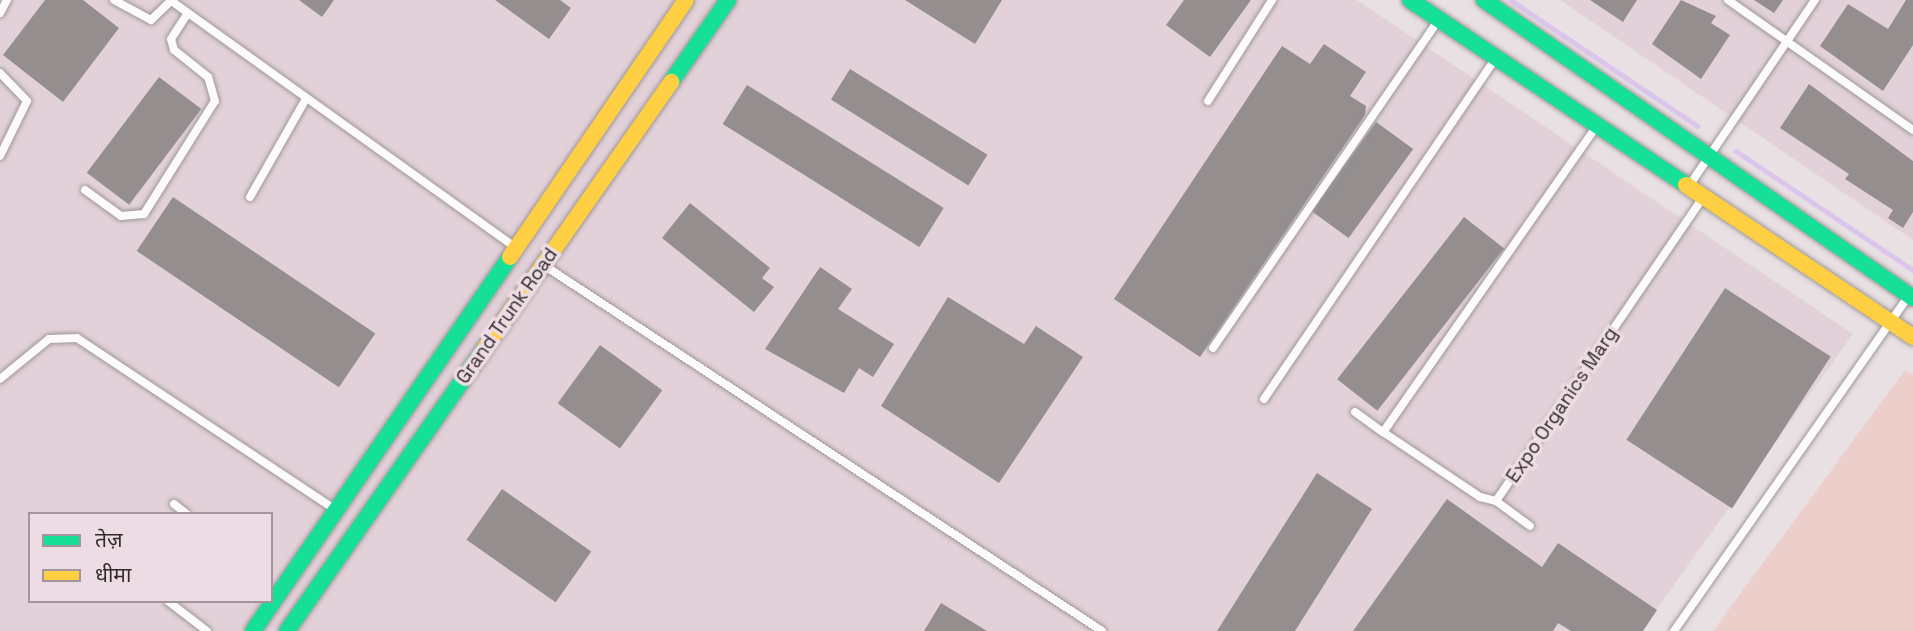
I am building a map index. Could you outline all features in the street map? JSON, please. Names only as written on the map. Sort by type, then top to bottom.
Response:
[{"type":"main road","name":"Grand Trunk Road","points":[[277,583],[336,510],[521,250],[686,0]]},
{"type":"main road","name":"Grand Trunk Road","points":[[287,631],[538,262],[728,0]]},
{"type":"main road","points":[[1410,0],[1913,337]]},
{"type":"main road","points":[[1484,0],[1707,158],[1911,297]]},
{"type":"main road","points":[[666,29],[695,48]]},
{"type":"main road","name":"Grand Trunk Road","points":[[253,631],[267,603]]},
{"type":"lane","points":[[0,13],[7,0]]},
{"type":"lane","points":[[114,0],[151,20],[175,2],[306,99],[521,250]]},
{"type":"lane","points":[[1208,102],[1272,0]]},
{"type":"lane","points":[[1728,0],[1913,130]]},
{"type":"lane","points":[[1687,188],[1815,0]]},
{"type":"lane","points":[[85,190],[121,216],[144,214],[215,101],[208,77],[174,50],[171,40],[188,13]]},
{"type":"lane","points":[[1213,348],[1439,20]]},
{"type":"lane","points":[[1264,399],[1495,58]]},
{"type":"lane","points":[[0,73],[27,101],[0,156]]},
{"type":"lane","points":[[250,197],[306,99]]},
{"type":"lane","points":[[1383,432],[1597,126]]},
{"type":"lane","name":"Expo Organics Marg","points":[[1355,412],[1479,497],[1496,500],[1703,198]]},
{"type":"lane","points":[[538,262],[1102,631]]},
{"type":"lane","points":[[1674,631],[1911,297]]},
{"type":"lane","points":[[0,379],[49,339],[76,338],[336,510]]},
{"type":"lane","points":[[1496,500],[1530,526]]},
{"type":"lane","points":[[174,504],[184,512]]},
{"type":"lane","points":[[171,603],[207,631]]},
{"type":"shaded area","points":[[0,0],[1357,0],[1853,334],[1641,631],[0,631]]},
{"type":"shaded area","points":[[1560,0],[1913,0],[1913,240]]},
{"type":"shaded area","points":[[1905,370],[1913,375],[1913,631],[1713,631]]},
{"type":"building","points":[[45,0],[83,0],[119,28],[63,102],[3,55]]},
{"type":"building","points":[[299,0],[334,0],[322,17]]},
{"type":"building","points":[[495,0],[560,0],[571,8],[549,39]]},
{"type":"building","points":[[905,0],[1002,0],[975,44]]},
{"type":"building","points":[[1184,0],[1251,0],[1210,57],[1166,25]]},
{"type":"building","points":[[1590,0],[1637,0],[1623,22]]},
{"type":"building","points":[[1681,0],[1716,16],[1711,23],[1730,35],[1701,79],[1652,44]]},
{"type":"building","points":[[1754,0],[1783,0],[1774,13]]},
{"type":"building","points":[[1906,0],[1913,0],[1913,45],[1883,91],[1820,46],[1848,4],[1888,29]]},
{"type":"building","points":[[1324,44],[1366,72],[1350,96],[1366,106],[1365,115],[1200,357],[1114,299],[1282,46],[1310,64]]},
{"type":"building","points":[[850,69],[987,155],[968,185],[831,100]]},
{"type":"building","points":[[159,77],[201,109],[129,205],[87,173]]},
{"type":"building","points":[[1809,84],[1913,161],[1913,212],[1903,228],[1888,218],[1893,210],[1845,179],[1849,174],[1780,128]]},
{"type":"building","points":[[747,85],[944,208],[919,247],[723,124]]},
{"type":"building","points":[[1376,122],[1413,149],[1349,238],[1311,211]]},
{"type":"building","points":[[173,197],[375,333],[339,387],[137,251]]},
{"type":"building","points":[[690,203],[770,268],[762,278],[774,287],[754,312],[662,238]]},
{"type":"building","points":[[1464,217],[1504,248],[1377,411],[1337,379]]},
{"type":"building","points":[[820,267],[852,289],[838,309],[894,344],[873,377],[859,368],[844,393],[765,349]]},
{"type":"building","points":[[1725,288],[1831,357],[1732,508],[1626,440]]},
{"type":"building","points":[[948,297],[1024,344],[1036,326],[1083,357],[999,483],[881,406]]},
{"type":"building","points":[[600,345],[662,390],[620,449],[558,403]]},
{"type":"building","points":[[1317,473],[1372,509],[1295,631],[1217,631]]},
{"type":"building","points":[[502,489],[591,552],[556,602],[466,540]]},
{"type":"building","points":[[1447,499],[1542,567],[1558,543],[1657,610],[1643,631],[1571,631],[1558,623],[1553,631],[1353,631]]},
{"type":"building","points":[[941,603],[987,631],[924,631]]},
{"type":"waterway","points":[[1511,0],[1698,126]]},
{"type":"waterway","points":[[1736,151],[1913,270]]},
{"type":"traffic: fast","points":[[671,82],[728,0]]},
{"type":"traffic: fast","points":[[1410,0],[1686,185]]},
{"type":"traffic: fast","points":[[1484,0],[1913,298]]},
{"type":"traffic: fast","points":[[273,602],[510,257]]},
{"type":"traffic: fast","points":[[287,631],[485,348]]},
{"type":"traffic: fast","points":[[253,631],[272,603]]},
{"type":"traffic: slow","points":[[510,257],[686,0]]},
{"type":"traffic: slow","points":[[485,348],[671,82]]},
{"type":"traffic: slow","points":[[1686,185],[1913,337]]}]
